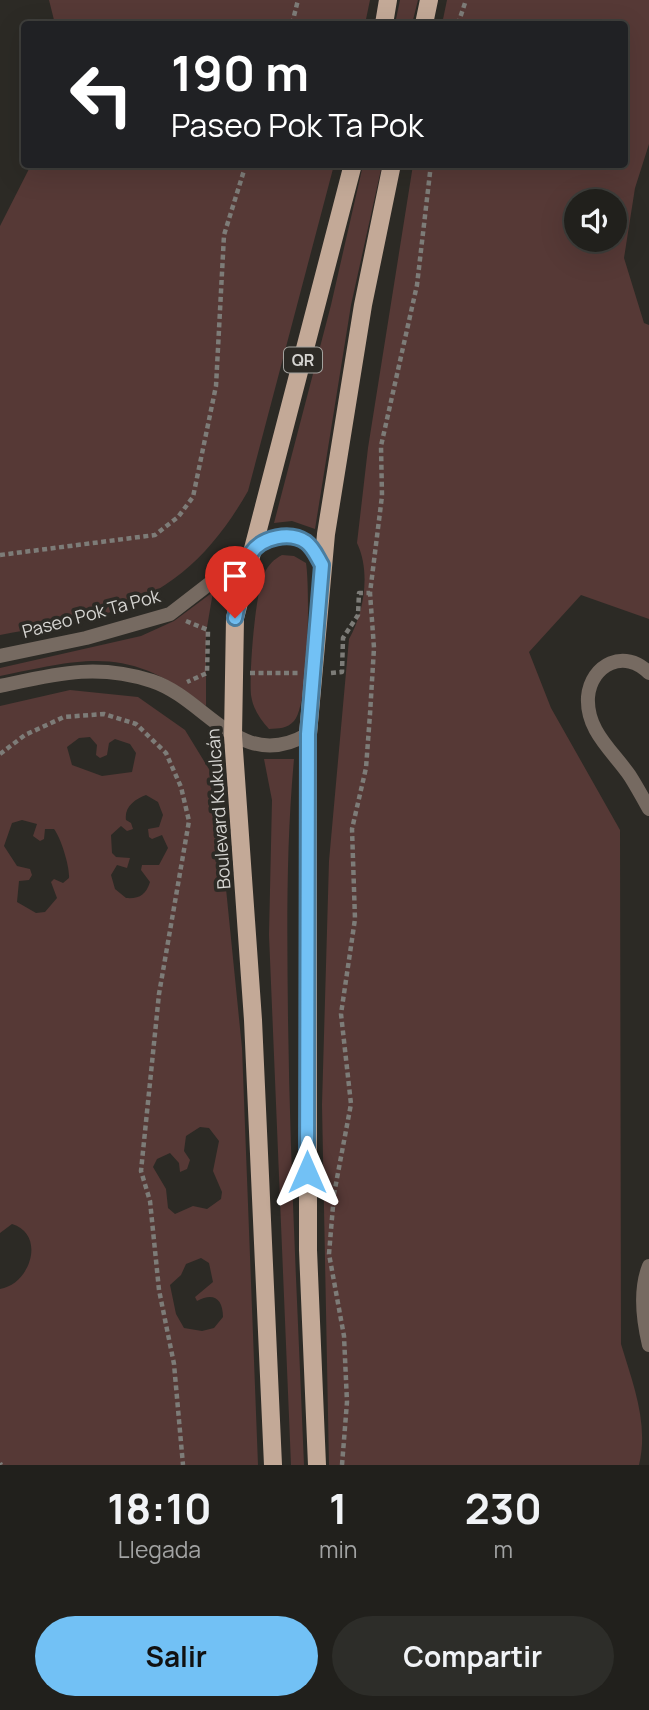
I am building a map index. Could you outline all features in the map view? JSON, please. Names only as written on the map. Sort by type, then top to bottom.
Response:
[{"type":"main road","points":[[384,21],[388,0]]},
{"type":"main road","points":[[425,21],[429,0]]},
{"type":"main road","name":"Boulevard Kukulcán","points":[[272,1465],[253,1020],[233,736],[235,618],[352,168]]},
{"type":"main road","points":[[317,1465],[308,1236],[308,734],[322,565],[361,317],[391,168]]},
{"type":"street","name":"Paseo Pok Ta Pok","points":[[0,656],[86,638],[170,614],[268,540],[298,538],[314,550],[322,565]]},
{"type":"street","points":[[649,673],[623,660],[609,662],[595,672],[588,696],[590,718],[597,733],[630,776],[649,809]]},
{"type":"street","points":[[0,686],[74,670],[124,674],[170,689],[233,736],[273,746],[287,744],[308,734]]},
{"type":"street","points":[[649,1266],[644,1280],[644,1322],[649,1345]]},
{"type":"path","points":[[293,21],[298,0]]},
{"type":"path","points":[[459,21],[466,0]]},
{"type":"path","points":[[0,555],[155,535],[178,517],[192,497],[216,386],[224,236],[245,168]]},
{"type":"path","points":[[342,1465],[347,1402],[344,1336],[329,1254],[334,1195],[351,1104],[341,1014],[355,919],[352,829],[366,768],[374,648],[370,593],[382,496],[381,446],[417,285],[431,168]]},
{"type":"path","points":[[170,614],[208,630],[208,673],[170,689]]},
{"type":"path","points":[[0,754],[25,735],[64,718],[104,714],[136,724],[166,753],[181,787],[189,821],[159,994],[141,1171],[150,1202],[152,1241],[174,1364],[183,1465]]},
{"type":"shaded area","points":[[49,0],[370,0],[366,21],[54,21]]},
{"type":"shaded area","points":[[400,0],[418,0],[413,21],[396,21]]},
{"type":"shaded area","points":[[447,0],[649,0],[649,144],[635,188],[627,239],[627,189],[564,189],[564,252],[625,252],[624,258],[644,323],[649,325],[649,619],[581,595],[529,652],[551,708],[620,830],[621,1344],[641,1419],[642,1450],[639,1465],[329,1465],[322,1105],[329,861],[349,639],[359,617],[364,592],[364,567],[357,543],[368,448],[413,168],[628,168],[628,21],[443,21]]},
{"type":"shaded area","points":[[29,168],[333,168],[248,491],[235,513],[189,567],[151,594],[93,618],[0,635],[0,226]]},
{"type":"shaded area","points":[[362,168],[381,168],[351,305],[315,529],[292,521],[274,523],[331,305]]},
{"type":"shaded area","points":[[282,555],[294,556],[306,563],[308,620],[305,671],[303,693],[294,721],[286,727],[269,729],[257,714],[252,700],[252,652],[255,615],[264,574]]},
{"type":"shaded area","points":[[213,592],[206,633],[206,706],[154,673],[108,661],[59,664],[0,676],[0,668],[141,636],[174,621]]},
{"type":"shaded area","points":[[70,690],[138,697],[185,730],[215,779],[242,1048],[258,1465],[0,1465],[0,1289],[20,1278],[26,1269],[31,1248],[23,1229],[12,1224],[0,1233],[0,706]],"holes":[[[90,737],[97,745],[96,755],[100,758],[107,755],[109,743],[115,739],[130,744],[136,753],[132,772],[102,776],[72,765],[67,747],[79,738]],[[146,795],[158,802],[163,815],[159,827],[148,829],[149,837],[152,839],[162,835],[168,848],[159,865],[142,865],[141,870],[150,882],[144,893],[135,898],[126,898],[115,889],[111,875],[117,865],[127,868],[130,858],[116,857],[112,853],[111,835],[121,826],[127,831],[133,829],[131,823],[126,820],[126,815],[134,801]],[[22,820],[37,824],[33,836],[40,841],[44,839],[45,829],[54,829],[62,846],[69,878],[63,883],[54,879],[51,882],[57,898],[45,912],[36,913],[17,902],[19,881],[29,880],[32,875],[30,869],[17,866],[4,846],[12,823]],[[200,1127],[209,1128],[219,1141],[213,1171],[222,1192],[221,1199],[207,1209],[193,1206],[175,1214],[168,1208],[166,1189],[153,1167],[157,1159],[170,1153],[179,1163],[180,1172],[187,1169],[190,1160],[184,1151],[186,1136]],[[201,1258],[209,1263],[213,1282],[195,1297],[197,1301],[208,1297],[219,1301],[223,1317],[214,1328],[202,1331],[184,1328],[176,1314],[170,1285],[181,1275],[186,1264]]]},
{"type":"shaded area","points":[[264,759],[294,759],[288,856],[288,1019],[304,1465],[291,1465],[269,935],[272,800]]},
{"type":"route","points":[[235,618],[250,554],[258,546],[278,537],[288,537],[298,538],[314,550],[322,565],[308,734],[307,1172]]}]
